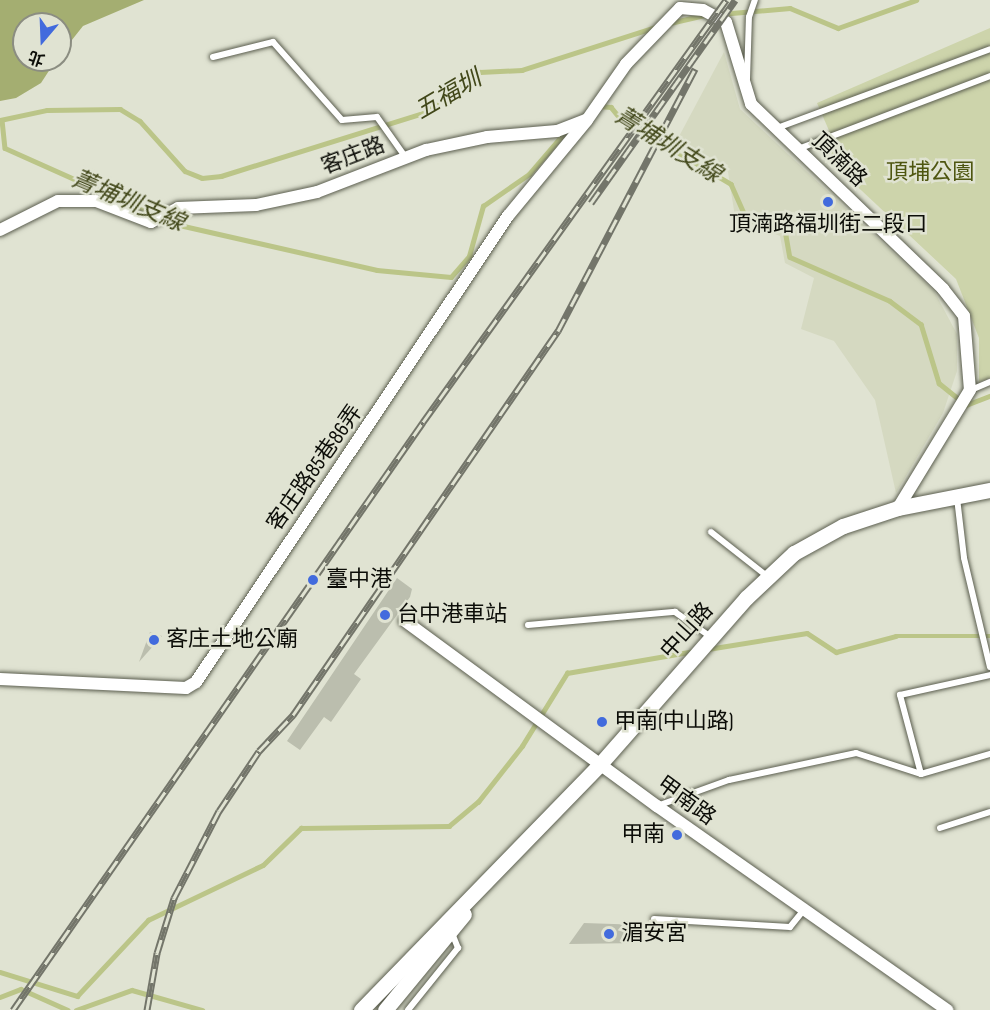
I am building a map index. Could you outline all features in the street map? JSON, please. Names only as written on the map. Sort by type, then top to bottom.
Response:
[{"type":"street","name":"頂湳路","points":[[679,4],[703,10],[726,22],[745,94],[776,128],[943,289],[964,316],[970,390]]},
{"type":"street","points":[[587,120],[626,64],[679,4]]},
{"type":"street","name":"客庄路","points":[[0,230],[58,201],[96,201],[151,222],[178,208],[256,206],[317,192],[406,159],[487,137],[557,131],[587,120]]},
{"type":"street","name":"客庄路85巷86弄","points":[[0,679],[186,688],[196,682],[508,216],[587,120]]},
{"type":"street","points":[[898,508],[970,390]]},
{"type":"street","name":"中山路","points":[[499,869],[601,764],[711,637],[794,554],[843,526],[898,508],[990,490]]},
{"type":"street","name":"甲南路","points":[[405,621],[657,806],[946,1010]]},
{"type":"street","points":[[386,1010],[499,869]]},
{"type":"street","points":[[361,1010],[499,869]]},
{"type":"lane","points":[[745,94],[749,16],[755,0]]},
{"type":"lane","points":[[213,57],[273,42],[342,120],[377,117],[406,159]]},
{"type":"lane","points":[[776,128],[990,49]]},
{"type":"lane","points":[[798,149],[990,76]]},
{"type":"lane","points":[[970,390],[990,382]]},
{"type":"lane","points":[[957,495],[964,558],[990,668]]},
{"type":"lane","points":[[711,532],[769,577]]},
{"type":"lane","points":[[528,625],[675,612],[711,637]]},
{"type":"lane","points":[[921,774],[900,695],[990,675]]},
{"type":"lane","points":[[657,806],[729,780],[856,753],[921,774],[990,754]]},
{"type":"lane","points":[[940,828],[990,812]]},
{"type":"lane","points":[[654,919],[790,927],[804,910]]},
{"type":"lane","points":[[408,1010],[458,948],[450,929]]},
{"type":"shaded area","points":[[724,52],[740,109],[934,291],[957,334],[957,371],[943,413],[896,493],[875,400],[834,341],[801,329],[814,278],[785,263],[780,236],[735,217],[728,172],[676,142]]},
{"type":"green space","points":[[0,0],[144,0],[83,26],[72,40],[72,12],[12,12],[12,72],[48,72],[41,83],[16,98],[0,101]]},
{"type":"green space","name":"頂埔公園","points":[[990,28],[990,378],[979,382],[979,338],[956,279],[830,161],[834,142],[817,103]]},
{"type":"building","points":[[397,578],[412,589],[410,597],[354,674],[361,679],[331,722],[324,717],[300,750],[287,741]]},
{"type":"building","points":[[150,632],[162,636],[139,662]]},
{"type":"building","name":"湄安宮","points":[[584,923],[643,925],[640,943],[569,944]]},
{"type":"waterway","name":"五福圳","points":[[720,14],[790,8],[838,28],[916,0]]},
{"type":"waterway","name":"五福圳","points":[[670,23],[705,15]]},
{"type":"waterway","name":"五福圳","points":[[0,120],[47,110],[120,109],[140,121],[185,171],[202,178],[221,176],[426,112],[480,72],[522,70],[656,27]]},
{"type":"waterway","name":"菁埔圳支線","points":[[598,106],[611,107],[620,118],[731,184],[745,216],[785,230],[790,257],[890,301],[921,324],[939,383],[966,405],[990,396]]},
{"type":"waterway","name":"菁埔圳支線","points":[[2,120],[5,148],[175,224],[377,270],[451,277],[469,256],[483,206],[529,174],[565,132]]},
{"type":"waterway","points":[[708,649],[807,633],[836,652],[896,636],[990,636]]},
{"type":"waterway","points":[[0,972],[77,996],[148,920],[263,865],[301,828],[449,826],[478,802],[522,746],[567,673],[694,651]]},
{"type":"waterway","points":[[0,997],[21,989],[68,1010]]},
{"type":"waterway","points":[[76,1010],[132,990],[202,1010]]},
{"type":"railway","points":[[13,1010],[423,422],[726,0]]},
{"type":"railway","points":[[591,203],[735,0]]},
{"type":"railway","points":[[147,1010],[157,953],[174,898],[219,811],[259,751],[293,715],[558,331],[695,69]]},
{"type":"place","name":"頂湳路福圳街二段口","points":[[828,202]]},
{"type":"place","name":"臺中港","points":[[313,580]]},
{"type":"place","name":"台中港車站","points":[[385,615]]},
{"type":"place","name":"客庄土地公廟","points":[[154,640]]},
{"type":"place","name":"甲南(中山路)","points":[[602,722]]},
{"type":"place","name":"甲南","points":[[677,835]]},
{"type":"place","name":"湄安宮","points":[[609,934]]}]
